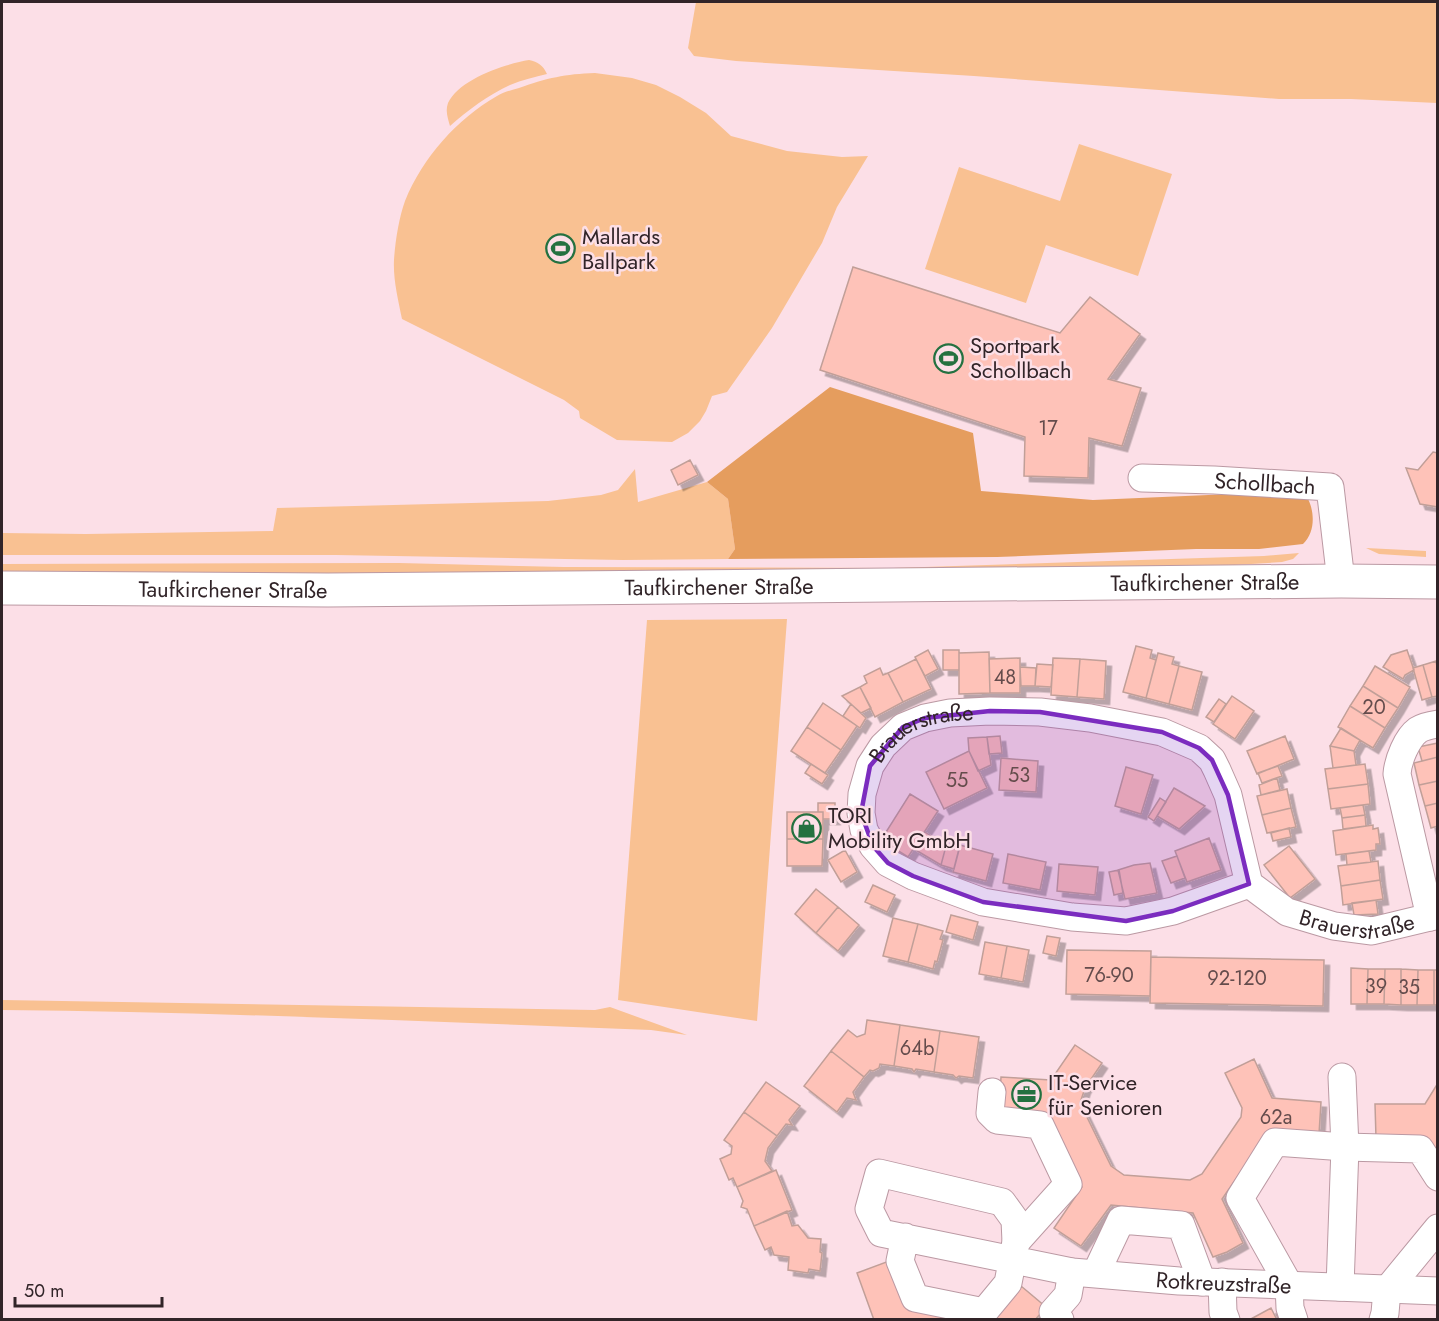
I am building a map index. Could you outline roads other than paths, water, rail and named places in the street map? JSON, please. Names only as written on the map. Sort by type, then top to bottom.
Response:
[{"type":"main road","name":"Taufkirchener Straße","points":[[2,588],[328,590],[1341,580],[1437,582]]},
{"type":"street","name":"Schollbach","points":[[1142,478],[1204,479],[1330,487],[1341,580]]},
{"type":"street","name":"Brauerstraße","points":[[1249,884],[1173,911],[1126,921],[1072,917],[983,902],[913,876],[888,862],[873,846],[864,830],[861,813],[862,794],[870,766],[883,746],[903,727],[926,718],[950,713],[1040,712],[1090,718],[1162,732],[1199,748],[1212,760],[1228,795],[1249,884],[1287,912],[1334,926],[1372,931],[1434,916]]},
{"type":"street","points":[[1434,916],[1396,774],[1398,761],[1415,732],[1437,724]]},
{"type":"street","points":[[1340,1287],[1345,1147],[1342,1077]]},
{"type":"street","points":[[905,1237],[900,1261],[915,1298],[984,1312],[1008,1283],[1014,1251],[1068,1184],[1040,1125],[997,1120],[990,1113],[992,1092]]},
{"type":"street","points":[[1294,1320],[1290,1308],[1289,1285],[1240,1197],[1275,1142],[1420,1149],[1437,1177]]},
{"type":"street","name":"Rotkreuzstraße","points":[[1014,1251],[1015,1220],[1002,1202],[879,1173],[868,1209],[882,1233],[1014,1251],[1084,1273],[1212,1282],[1437,1291]]},
{"type":"street","points":[[1060,1320],[1053,1312],[1068,1295],[1121,1220],[1181,1225],[1212,1282],[1226,1320]]},
{"type":"street","points":[[1383,1320],[1387,1290],[1437,1228]]},
{"type":"place","name":"Mallards Ballpark","points":[[561,249]]},
{"type":"place","name":"Sportpark Schollbach","points":[[949,358]]},
{"type":"place","name":"TORI Mobility GmbH","points":[[807,828]]},
{"type":"place","name":"IT-Service für Senioren","points":[[1027,1095]]}]
